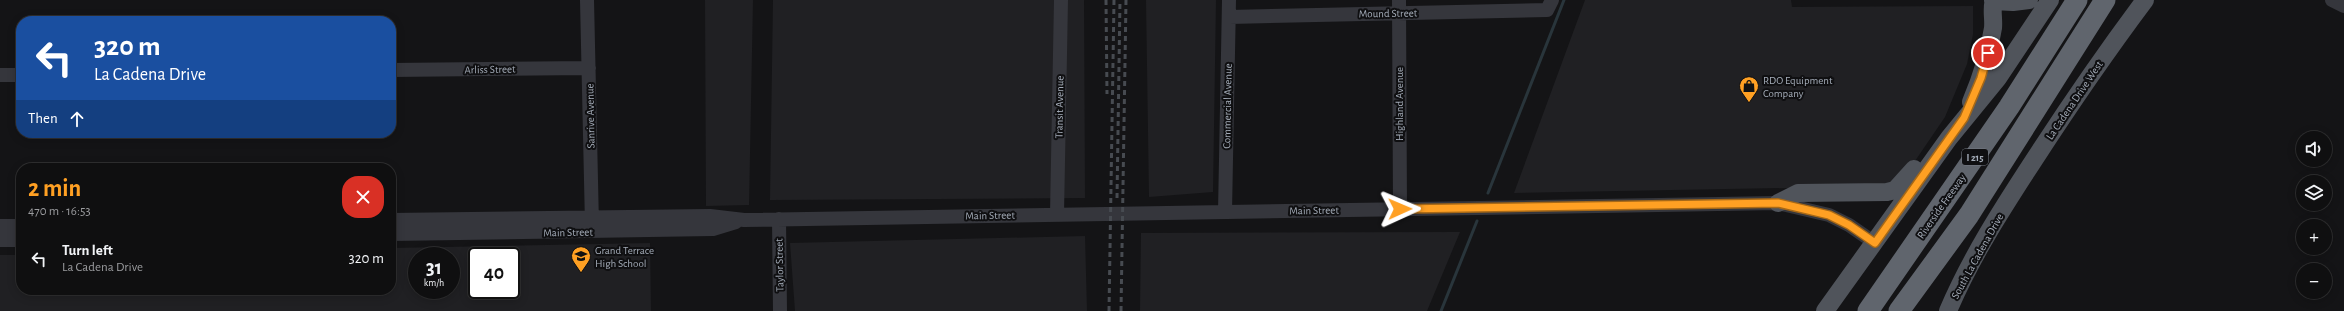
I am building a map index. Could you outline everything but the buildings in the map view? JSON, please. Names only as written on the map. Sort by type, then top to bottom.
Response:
[{"type":"highway","name":"Riverside Freeway","points":[[1868,311],[2009,107],[2077,0]]},
{"type":"highway","name":"I 215","points":[[1899,311],[1969,215],[2106,0]]},
{"type":"highway","points":[[1914,311],[1958,245],[1969,215]]},
{"type":"main road","points":[[1964,118],[1981,78],[1988,53],[1993,27],[1993,0],[2013,2],[2029,0]]},
{"type":"main road","points":[[1825,311],[1949,138],[1998,78],[2050,0]]},
{"type":"main road","name":"La Cadena Drive West","points":[[2007,202],[2084,83],[2145,0]]},
{"type":"main road","points":[[1778,203],[1798,193],[1887,192],[1895,190],[1904,182],[1928,151],[1949,138]]},
{"type":"main road","name":"South La Cadena Drive","points":[[1948,311],[1982,242],[2007,202]]},
{"type":"street","name":"Sanrive Avenue","points":[[587,0],[593,231]]},
{"type":"street","name":"Transit Avenue","points":[[1057,214],[1061,0]]},
{"type":"street","name":"Commercial Avenue","points":[[1225,212],[1230,0]]},
{"type":"street","points":[[2332,0],[2344,6]]},
{"type":"street","name":"Mound Street","points":[[1229,17],[1399,6],[1549,5]]},
{"type":"street","name":"Highland Avenue","points":[[1399,6],[1400,209]]},
{"type":"street","name":"Arliss Street","points":[[396,70],[589,68]]},
{"type":"street","points":[[0,75],[16,75]]},
{"type":"street","name":"Main Street","points":[[396,220],[710,216],[744,220],[1778,203],[1829,215],[1849,225],[1875,243]]},
{"type":"street","name":"Taylor Street","points":[[779,219],[780,311]]},
{"type":"street","name":"Main Street","points":[[396,234],[713,229],[744,220]]},
{"type":"street","points":[[0,226],[16,226]]},
{"type":"street","points":[[0,240],[16,240]]},
{"type":"shaded area","points":[[705,0],[753,0],[749,205],[706,206]]},
{"type":"shaded area","points":[[773,0],[1084,0],[1085,198],[770,200]]},
{"type":"shaded area","points":[[1146,0],[1216,0],[1213,192],[1149,197]]},
{"type":"shaded area","name":"RDO Equipment Company","points":[[1585,0],[1791,0],[1792,7],[1973,6],[1973,34],[1967,64],[1945,117],[1900,183],[1894,186],[1514,193]]},
{"type":"shaded area","points":[[1460,232],[1427,311],[1140,311],[1141,233]]},
{"type":"shaded area","points":[[1085,236],[1087,311],[795,311],[790,243]]},
{"type":"shaded area","name":"Grand Terrace High School","points":[[650,243],[651,311],[0,311],[0,255],[16,255],[16,295],[396,295],[396,248],[408,248],[408,299],[460,299],[460,247],[443,247]]},
{"type":"waterway","points":[[1488,193],[1564,0]]},
{"type":"waterway","points":[[1441,311],[1477,221]]},
{"type":"railway","points":[[1106,0],[1107,94]]},
{"type":"railway","points":[[1109,311],[1114,0]]},
{"type":"railway","points":[[1117,198],[1120,0]]},
{"type":"railway","points":[[1121,311],[1126,0]]},
{"type":"place","name":"RDO Equipment Company","points":[[1749,103]]},
{"type":"place","name":"Grand Terrace High School","points":[[581,273]]},
{"type":"route","points":[[1400,209],[1778,203],[1814,210],[1829,215],[1849,225],[1875,243],[1964,118],[1981,78],[1988,53]]}]
